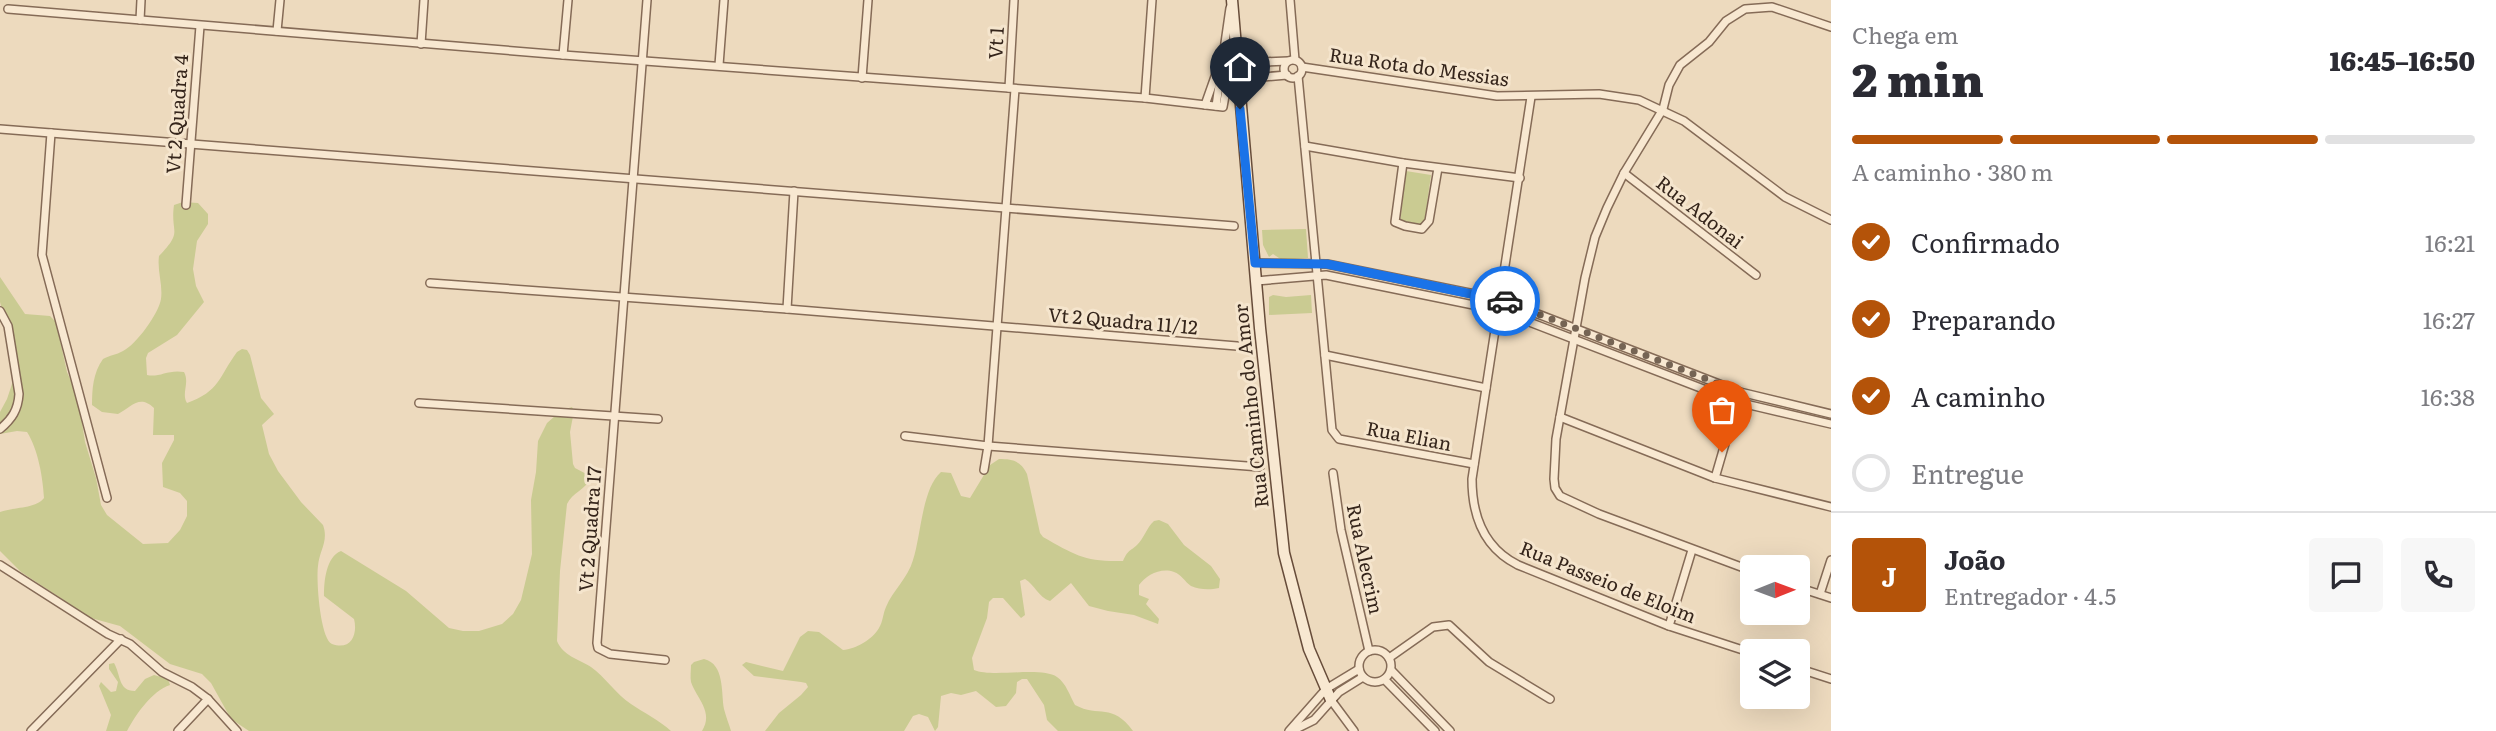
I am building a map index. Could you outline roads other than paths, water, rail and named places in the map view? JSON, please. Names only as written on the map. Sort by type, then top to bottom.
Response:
[{"type":"street","points":[[140,20],[141,0]]},
{"type":"street","points":[[277,31],[280,0]]},
{"type":"street","points":[[421,44],[424,0]]},
{"type":"street","points":[[563,55],[568,0]]},
{"type":"street","name":"Vt 2 Quadra 17","points":[[648,0],[597,643],[598,648],[610,654],[664,660]]},
{"type":"street","points":[[719,65],[724,0]]},
{"type":"street","points":[[862,78],[867,0]]},
{"type":"street","name":"Vt 1","points":[[984,470],[1006,206],[1014,0]]},
{"type":"street","points":[[1145,98],[1152,0]]},
{"type":"street","points":[[1220,106],[1224,46],[1231,0]]},
{"type":"street","name":"Rua Caminho do Amor","points":[[1231,0],[1284,552],[1310,649],[1331,700],[1343,718]]},
{"type":"street","points":[[1290,0],[1292,61]]},
{"type":"street","points":[[1740,567],[1599,514],[1560,496],[1555,488],[1553,470],[1573,339],[1595,237],[1624,173],[1663,109],[1670,85],[1680,65],[1699,52],[1726,21],[1737,13],[1756,7],[1772,7],[1831,27]]},
{"type":"street","points":[[8,9],[1220,106]]},
{"type":"street","name":"Vt 2 Quadra 4","points":[[186,205],[200,26]]},
{"type":"street","points":[[1220,106],[1232,65],[1234,29]]},
{"type":"street","points":[[1205,104],[1224,46]]},
{"type":"street","points":[[1287,75],[1284,68],[1292,61]]},
{"type":"street","points":[[1237,62],[1292,61],[1302,67],[1298,76],[1325,355],[1486,388]]},
{"type":"street","name":"Rua Rota do Messias","points":[[1302,67],[1497,96],[1599,93],[1639,100],[1684,121],[1785,197],[1831,220]]},
{"type":"street","points":[[1238,79],[1298,76]]},
{"type":"street","name":"Rua Passeio de Eloim","points":[[1531,97],[1474,464],[1472,489],[1476,515],[1485,536],[1498,552],[1518,565],[1669,626],[1740,649]]},
{"type":"street","points":[[0,129],[1234,226]]},
{"type":"street","points":[[51,133],[42,255],[107,498]]},
{"type":"street","points":[[1305,146],[1402,163],[1520,178]]},
{"type":"street","points":[[1402,163],[1395,218],[1397,224],[1413,228],[1424,228],[1429,220],[1438,168]]},
{"type":"street","name":"Rua Adonai","points":[[1624,173],[1756,275]]},
{"type":"street","points":[[787,309],[794,191]]},
{"type":"street","points":[[1255,263],[1315,262],[1499,299],[1740,392],[1831,414]]},
{"type":"street","points":[[1274,263],[1276,279]]},
{"type":"street","points":[[1256,281],[1326,275],[1498,310],[1737,402],[1831,424]]},
{"type":"street","name":"Vt 2 Quadra 11/12","points":[[430,284],[1249,346]]},
{"type":"street","points":[[0,311],[8,327],[18,384],[18,405],[11,419],[0,429]]},
{"type":"street","points":[[0,333],[8,327]]},
{"type":"street","name":"Rua Elian","points":[[1325,355],[1330,418],[1332,430],[1339,439],[1474,464]]},
{"type":"street","points":[[1715,478],[1740,392]]},
{"type":"street","points":[[419,403],[658,419]]},
{"type":"street","points":[[1560,417],[1715,478],[1831,507]]},
{"type":"street","points":[[905,436],[988,446],[1260,467]]},
{"type":"street","name":"Rua Alecrim","points":[[1333,473],[1340,530],[1369,651]]},
{"type":"street","points":[[1669,626],[1692,550]]},
{"type":"street","points":[[1820,594],[1831,560]]},
{"type":"street","points":[[0,565],[108,634],[140,651],[162,672],[181,680],[208,699],[237,731]]},
{"type":"street","points":[[1810,591],[1831,598]]},
{"type":"street","points":[[1389,657],[1433,627],[1449,625],[1489,662],[1550,699]]},
{"type":"street","points":[[31,731],[121,639]]},
{"type":"street","points":[[1290,730],[1316,719],[1331,700],[1361,673],[1363,655],[1369,651],[1384,652],[1389,657],[1391,670],[1450,731]]},
{"type":"street","points":[[1361,673],[1375,683],[1385,680],[1391,670]]},
{"type":"street","points":[[1810,672],[1831,679]]},
{"type":"street","points":[[1290,730],[1326,689],[1361,673]]},
{"type":"street","points":[[1385,680],[1435,731]]},
{"type":"street","points":[[178,731],[208,699]]},
{"type":"street","points":[[1343,718],[1354,731]]},
{"type":"street","points":[[1343,718],[1352,722],[1360,731]]}]
